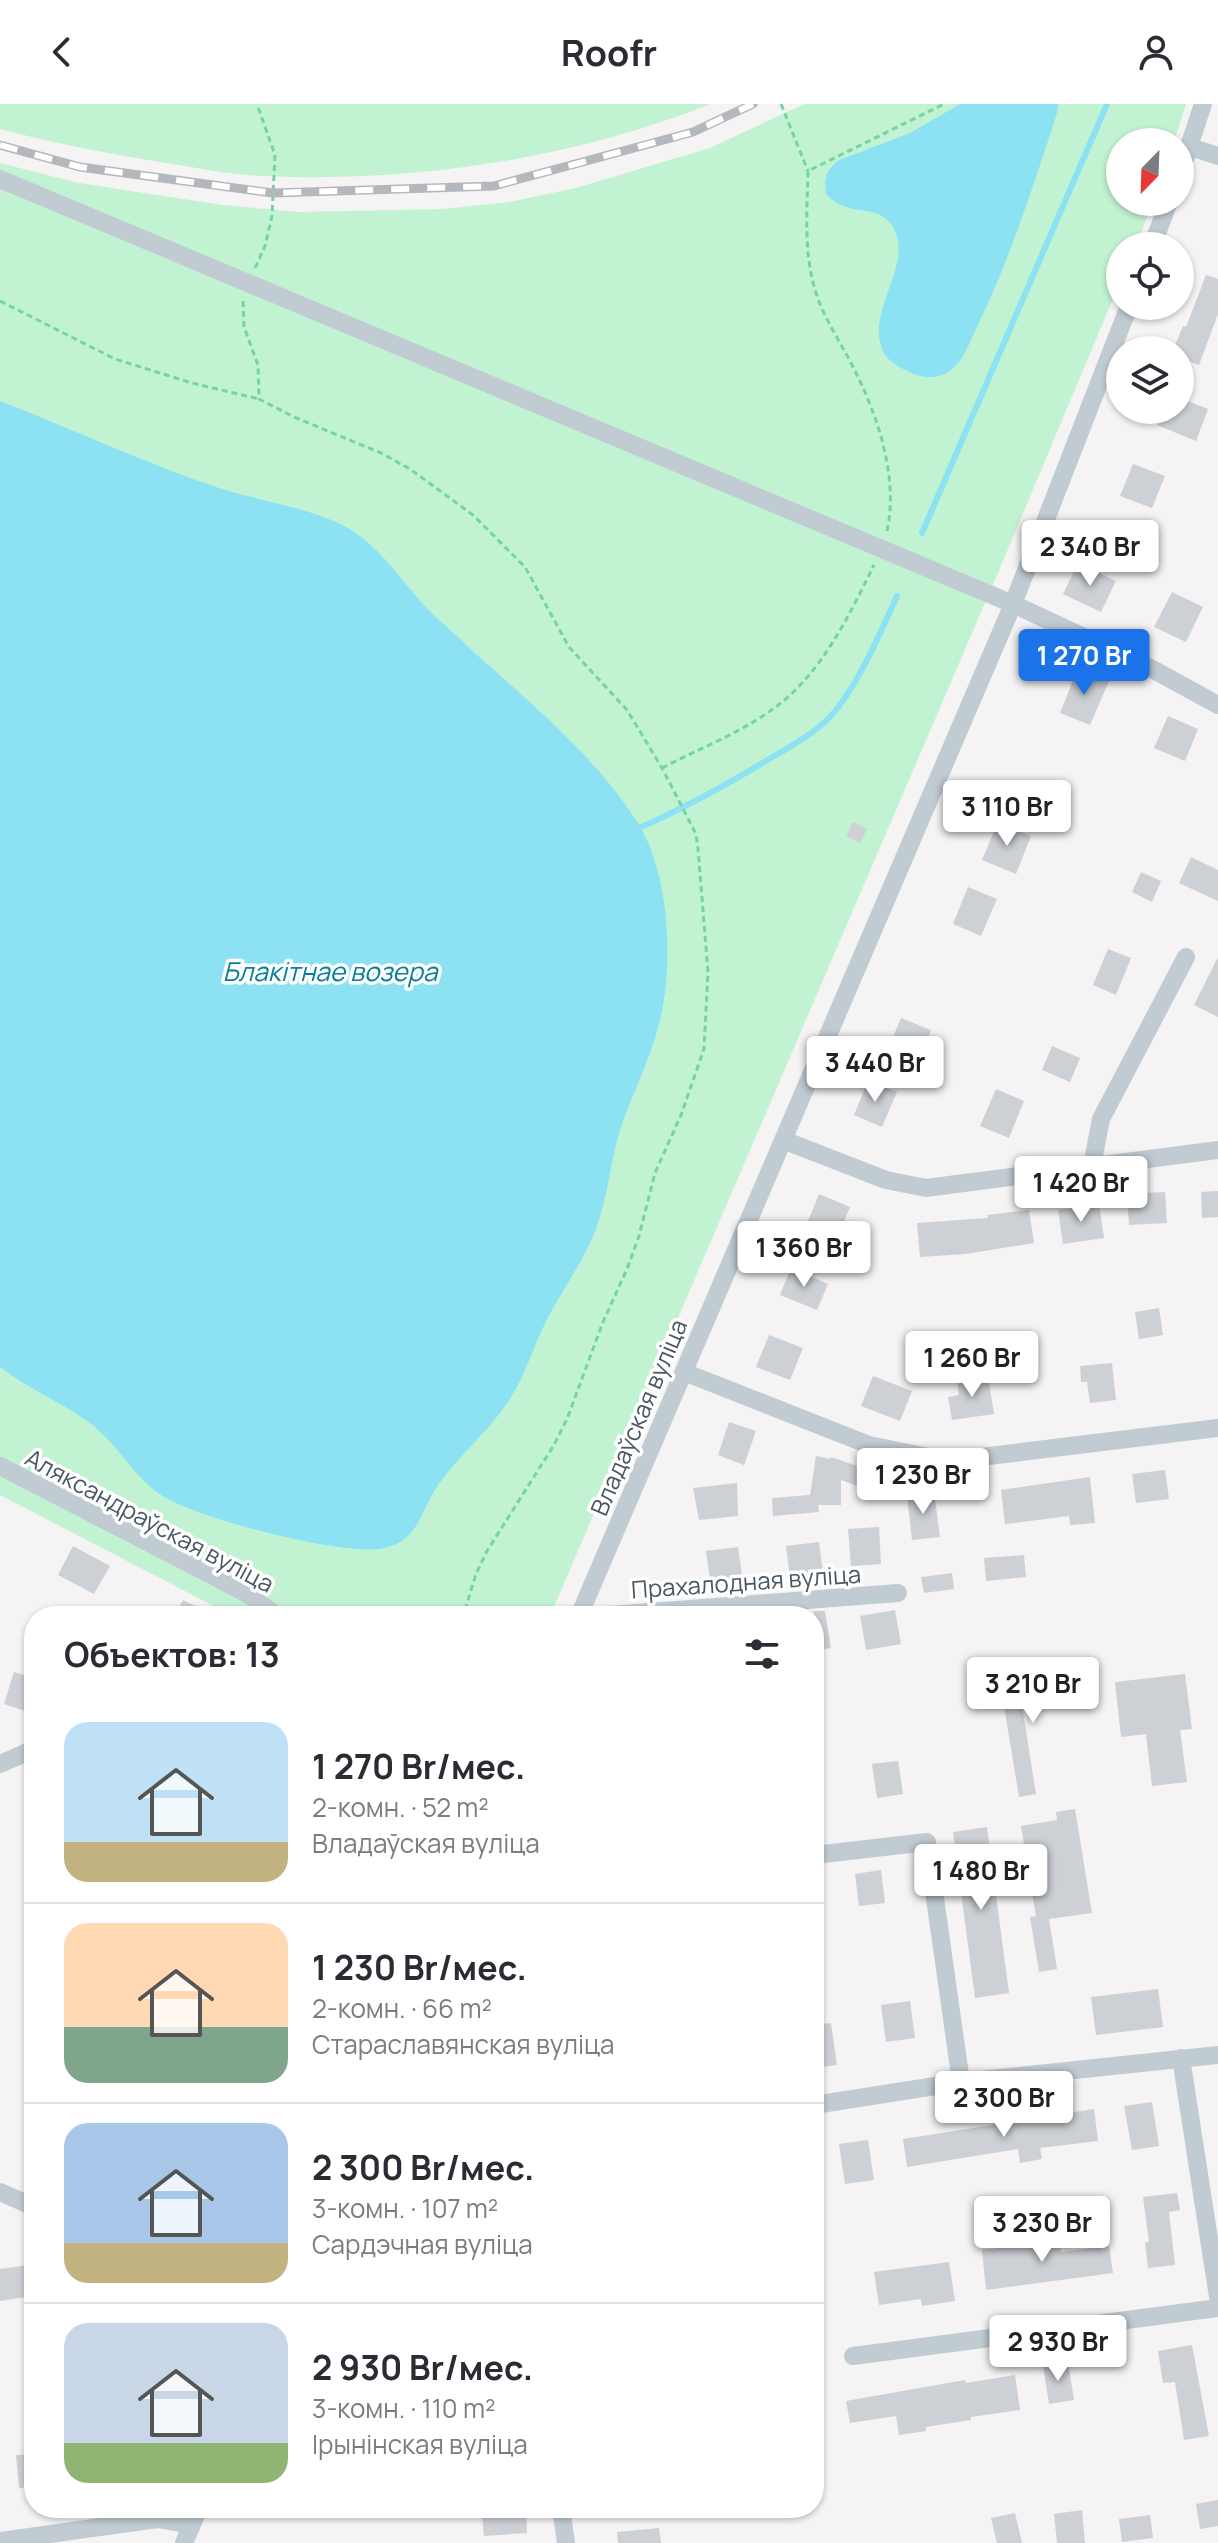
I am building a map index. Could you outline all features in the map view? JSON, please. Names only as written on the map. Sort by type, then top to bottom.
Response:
[{"type":"street","points":[[1194,134],[1203,104]]},
{"type":"street","points":[[1194,148],[1218,156]]},
{"type":"street","points":[[0,179],[1013,604],[1154,670],[1218,705]]},
{"type":"street","name":"Владаўская вуліца","points":[[583,1606],[1013,604],[1124,320]]},
{"type":"street","points":[[1092,1166],[1101,1119],[1186,957]]},
{"type":"street","points":[[783,1140],[886,1180],[926,1188],[1218,1150]]},
{"type":"street","points":[[684,1372],[869,1445],[948,1461],[1218,1428]]},
{"type":"street","name":"Аляксандраўская вуліца","points":[[0,1466],[217,1578],[264,1606]]},
{"type":"street","name":"Прахалодная вуліца","points":[[765,1606],[898,1593]]},
{"type":"street","points":[[0,1764],[24,1753]]},
{"type":"street","points":[[824,1854],[927,1842],[961,2082]]},
{"type":"street","points":[[824,2103],[961,2082],[1218,2055]]},
{"type":"street","points":[[1181,2058],[1218,2297]]},
{"type":"street","points":[[0,2192],[24,2203]]},
{"type":"street","points":[[853,2356],[1218,2308]]},
{"type":"street","points":[[0,2541],[170,2518]]},
{"type":"street","points":[[184,2543],[195,2518]]},
{"type":"street","points":[[562,2518],[566,2543]]},
{"type":"path","points":[[257,104],[275,155],[272,216],[265,246],[241,305],[244,327],[258,365],[259,399]]},
{"type":"path","points":[[662,768],[758,719],[800,685],[819,662],[860,594],[882,549],[888,527],[890,502],[881,440],[871,406],[818,299],[806,245],[808,171],[781,104]]},
{"type":"path","points":[[808,171],[944,104]]},
{"type":"path","points":[[0,301],[115,359],[202,386],[259,399],[381,453],[410,469],[473,515],[525,567],[569,647],[627,710],[696,834],[708,972],[704,1049],[681,1115],[655,1173],[627,1269],[603,1322],[567,1419],[487,1551],[466,1606]]},
{"type":"green space","points":[[0,104],[711,104],[658,123],[548,153],[434,171],[320,177],[229,173],[43,140],[0,129]]},
{"type":"green space","points":[[804,104],[1186,104],[1178,128],[1106,128],[1106,216],[1147,216],[1141,232],[1106,232],[1106,315],[554,1606],[214,1606],[0,1495],[0,163],[79,183],[222,205],[299,212],[443,209],[509,202],[576,188],[710,148]]},
{"type":"water","points":[[960,104],[1058,104],[1000,276],[968,347],[952,369],[938,376],[924,377],[891,361],[883,351],[879,335],[880,319],[896,269],[897,237],[886,218],[840,205],[833,200],[826,194],[826,179],[831,167],[839,160],[910,133]]},
{"type":"water","name":"Блакітнае возера","points":[[0,401],[191,478],[234,493],[316,514],[358,534],[431,612],[585,756],[639,825],[657,869],[666,922],[664,1001],[651,1051],[620,1130],[596,1229],[546,1321],[508,1402],[444,1477],[409,1535],[385,1548],[338,1547],[305,1541],[234,1524],[175,1503],[148,1485],[97,1429],[0,1367]]},
{"type":"building","points":[[1206,275],[1218,279],[1218,314],[1199,365],[1194,363],[1194,336],[1179,336],[1183,326],[1186,327],[1189,320],[1194,320],[1194,306]]},
{"type":"building","points":[[1194,404],[1208,409],[1196,441],[1157,425],[1194,424]]},
{"type":"building","points":[[1133,464],[1165,476],[1152,508],[1120,496]]},
{"type":"building","points":[[1078,563],[1116,581],[1101,612],[1063,594]]},
{"type":"building","points":[[1172,592],[1203,607],[1186,642],[1154,627]]},
{"type":"building","points":[[1078,668],[1109,681],[1090,725],[1060,713]]},
{"type":"building","points":[[1168,716],[1198,729],[1185,761],[1154,748]]},
{"type":"building","points":[[853,822],[867,829],[860,843],[846,836]]},
{"type":"building","points":[[998,822],[1031,836],[1016,874],[982,860]]},
{"type":"building","points":[[1191,857],[1218,870],[1218,901],[1179,883]]},
{"type":"building","points":[[1141,872],[1161,881],[1152,902],[1132,892]]},
{"type":"building","points":[[968,887],[997,899],[981,936],[953,924]]},
{"type":"building","points":[[1108,949],[1131,958],[1116,995],[1093,985]]},
{"type":"building","points":[[1218,957],[1218,1017],[1194,1005]]},
{"type":"building","points":[[901,1018],[931,1030],[915,1069],[885,1056]]},
{"type":"building","points":[[1052,1046],[1080,1058],[1070,1082],[1042,1070]]},
{"type":"building","points":[[868,1081],[897,1092],[882,1127],[854,1115]]},
{"type":"building","points":[[996,1089],[1024,1101],[1009,1138],[980,1126]]},
{"type":"building","points":[[1218,1191],[1218,1217],[1202,1218],[1201,1192]]},
{"type":"building","points":[[1165,1192],[1167,1223],[1129,1225],[1127,1194]]},
{"type":"building","points":[[819,1194],[850,1207],[837,1239],[806,1226]]},
{"type":"building","points":[[1099,1204],[1104,1238],[1063,1244],[1058,1210]]},
{"type":"building","points":[[1029,1210],[1034,1243],[966,1254],[920,1257],[917,1223],[988,1218],[987,1215]]},
{"type":"building","points":[[791,1268],[828,1284],[817,1310],[780,1295]]},
{"type":"building","points":[[1159,1308],[1163,1335],[1139,1339],[1135,1312]]},
{"type":"building","points":[[769,1335],[803,1348],[790,1380],[756,1367]]},
{"type":"building","points":[[1020,1337],[1027,1376],[1004,1380],[997,1341]]},
{"type":"building","points":[[1112,1363],[1116,1400],[1090,1403],[1087,1382],[1081,1382],[1080,1366]]},
{"type":"building","points":[[873,1376],[912,1391],[900,1421],[861,1406]]},
{"type":"building","points":[[988,1376],[994,1414],[952,1420],[948,1397],[959,1395],[957,1381]]},
{"type":"building","points":[[729,1422],[756,1431],[744,1465],[718,1455]]},
{"type":"building","points":[[816,1456],[831,1457],[863,1468],[857,1486],[841,1480],[841,1505],[818,1505],[819,1512],[773,1516],[772,1498],[810,1495]]},
{"type":"building","points":[[1165,1470],[1169,1499],[1136,1503],[1132,1474]]},
{"type":"building","points":[[1090,1477],[1095,1523],[1070,1525],[1069,1516],[1005,1524],[1001,1490]]},
{"type":"building","points":[[737,1483],[738,1516],[699,1520],[693,1488]]},
{"type":"building","points":[[934,1492],[940,1537],[912,1540],[907,1495]]},
{"type":"building","points":[[879,1527],[881,1564],[851,1566],[848,1529]]},
{"type":"building","points":[[819,1542],[824,1581],[791,1585],[786,1546]]},
{"type":"building","points":[[73,1546],[110,1566],[94,1594],[58,1575]]},
{"type":"building","points":[[738,1547],[743,1582],[711,1587],[706,1551]]},
{"type":"building","points":[[1024,1555],[1026,1577],[986,1581],[984,1558]]},
{"type":"building","points":[[952,1573],[954,1589],[924,1593],[921,1577]]},
{"type":"building","points":[[183,1600],[195,1606],[180,1606]]},
{"type":"building","points":[[895,1610],[901,1644],[866,1650],[860,1616]]},
{"type":"building","points":[[824,1611],[825,1611],[831,1648],[824,1649]]},
{"type":"building","points":[[14,1672],[24,1675],[24,1711],[4,1704]]},
{"type":"building","points":[[1185,1674],[1192,1729],[1180,1730],[1187,1782],[1152,1786],[1146,1734],[1121,1737],[1115,1682]]},
{"type":"building","points":[[1088,1680],[1091,1696],[1022,1706],[1036,1794],[1019,1797],[1002,1694]]},
{"type":"building","points":[[898,1761],[903,1794],[877,1798],[872,1764]]},
{"type":"building","points":[[1075,1809],[1092,1913],[1049,1919],[1057,1969],[1039,1972],[1030,1917],[1036,1916],[1021,1826],[1057,1820],[1056,1812]]},
{"type":"building","points":[[987,1827],[1009,1993],[975,1998],[953,1832]]},
{"type":"building","points":[[881,1870],[885,1903],[859,1906],[855,1874]]},
{"type":"building","points":[[1158,1989],[1163,2027],[1096,2035],[1091,1997]]},
{"type":"building","points":[[910,2001],[915,2038],[886,2042],[881,2005]]},
{"type":"building","points":[[831,2023],[837,2065],[824,2067],[824,2024]]},
{"type":"building","points":[[1152,2102],[1159,2146],[1132,2150],[1124,2106]]},
{"type":"building","points":[[1094,2109],[1098,2141],[1040,2148],[1042,2159],[1020,2163],[1018,2149],[907,2167],[903,2139]]},
{"type":"building","points":[[868,2140],[874,2180],[845,2184],[839,2144]]},
{"type":"building","points":[[1177,2193],[1180,2210],[1169,2212],[1175,2265],[1148,2268],[1145,2242],[1149,2242],[1143,2197]]},
{"type":"building","points":[[1060,2241],[1061,2252],[1109,2246],[1113,2273],[986,2290],[982,2250]]},
{"type":"building","points":[[949,2262],[955,2301],[922,2306],[921,2299],[879,2305],[874,2272]]},
{"type":"building","points":[[24,2266],[24,2297],[0,2301],[0,2269]]},
{"type":"building","points":[[1192,2345],[1209,2436],[1184,2440],[1175,2382],[1163,2383],[1158,2351]]},
{"type":"building","points":[[1068,2362],[1074,2400],[1049,2404],[1043,2366]]},
{"type":"building","points":[[1015,2375],[1020,2410],[971,2417],[971,2420],[899,2435],[896,2416],[850,2423],[846,2401],[965,2380],[966,2383]]},
{"type":"building","points":[[16,2455],[24,2455],[24,2488],[19,2488]]},
{"type":"building","points":[[1218,2500],[1218,2526],[1200,2529],[1196,2504]]},
{"type":"building","points":[[1082,2510],[1085,2543],[1057,2543],[1054,2514]]},
{"type":"building","points":[[1015,2513],[1022,2543],[997,2543],[991,2518]]},
{"type":"building","points":[[1150,2515],[1153,2538],[1122,2542],[1119,2519]]},
{"type":"building","points":[[482,2518],[526,2518],[527,2533],[484,2536]]},
{"type":"building","points":[[659,2528],[661,2543],[618,2543],[617,2532]]},
{"type":"waterway","points":[[922,533],[1107,104]]},
{"type":"waterway","points":[[641,827],[720,787],[821,726],[854,684],[897,596]]},
{"type":"railway","points":[[0,145],[80,167],[273,193],[494,186],[693,132],[753,104]]}]
